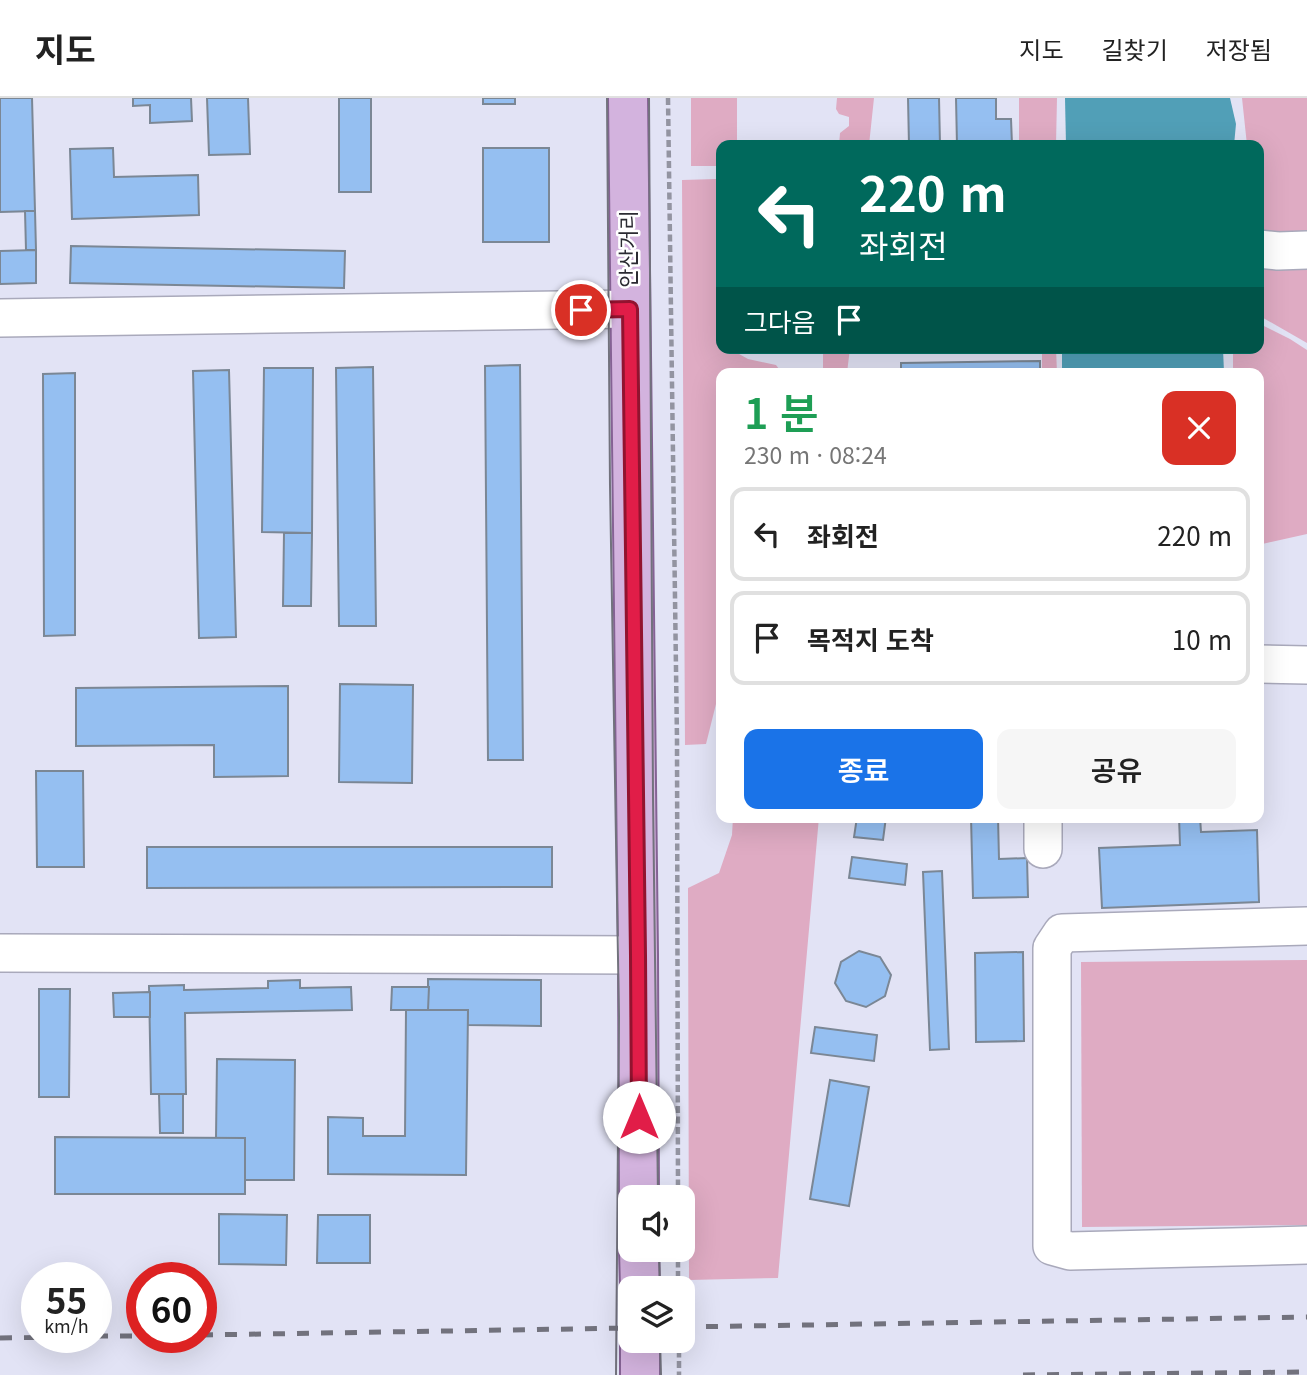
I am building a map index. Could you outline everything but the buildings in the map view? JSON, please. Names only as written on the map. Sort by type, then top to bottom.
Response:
[{"type":"main road","name":"안산거리","points":[[628,98],[639,1185]]},
{"type":"main road","points":[[640,1353],[640,1375]]},
{"type":"street","points":[[1264,250],[1307,250]]},
{"type":"street","points":[[0,318],[630,309]]},
{"type":"street","points":[[1264,664],[1307,665]]},
{"type":"street","points":[[1307,926],[1062,933],[1052,948],[1052,1245],[1070,1251],[1307,1245]]},
{"type":"street","points":[[0,953],[638,955]]},
{"type":"path","points":[[668,98],[677,740],[678,1185]]},
{"type":"path","points":[[679,1353],[679,1375]]},
{"type":"shaded area","points":[[691,98],[737,98],[737,140],[716,140],[716,166],[691,166]]},
{"type":"shaded area","points":[[837,98],[874,98],[870,140],[839,140],[840,133],[849,126],[849,117],[839,114],[836,109]]},
{"type":"shaded area","points":[[1019,98],[1057,98],[1056,140],[1019,140]]},
{"type":"shaded area","points":[[1242,98],[1307,98],[1307,237],[1264,238],[1264,140],[1246,140]]},
{"type":"shaded area","points":[[716,179],[716,354],[739,354],[778,368],[716,368],[716,704],[706,744],[685,745],[682,180]]},
{"type":"shaded area","points":[[1264,256],[1307,257],[1307,343],[1264,318]]},
{"type":"shaded area","points":[[1264,326],[1307,350],[1307,534],[1264,544],[1264,368],[1233,368],[1233,354],[1264,354]]},
{"type":"shaded area","points":[[823,354],[849,354],[848,368],[823,368]]},
{"type":"shaded area","points":[[1042,354],[1056,354],[1057,368],[1042,368]]},
{"type":"shaded area","points":[[733,823],[818,823],[778,1278],[695,1280],[695,1276],[689,1276],[689,1262],[695,1262],[695,1185],[689,1185],[688,888],[719,873],[732,835]]},
{"type":"shaded area","points":[[1307,960],[1307,1225],[1082,1227],[1081,962]]},
{"type":"water","points":[[1065,98],[1230,98],[1236,124],[1234,140],[1066,140]]},
{"type":"water","points":[[1062,354],[1223,354],[1224,368],[1062,368]]},
{"type":"tram line","points":[[607,98],[619,1017],[616,1375]]},
{"type":"tram line","points":[[649,98],[658,1185]]},
{"type":"tram line","points":[[659,1262],[660,1276]]},
{"type":"tram line","points":[[660,1353],[661,1375]]},
{"type":"railway","points":[[695,1327],[1307,1317]]},
{"type":"railway","points":[[217,1335],[618,1328]]},
{"type":"railway","points":[[112,1336],[126,1336]]},
{"type":"railway","points":[[0,1338],[21,1338]]},
{"type":"railway","points":[[1023,1375],[1307,1372]]},
{"type":"route","points":[[581,310],[630,309],[639,1117]]}]
